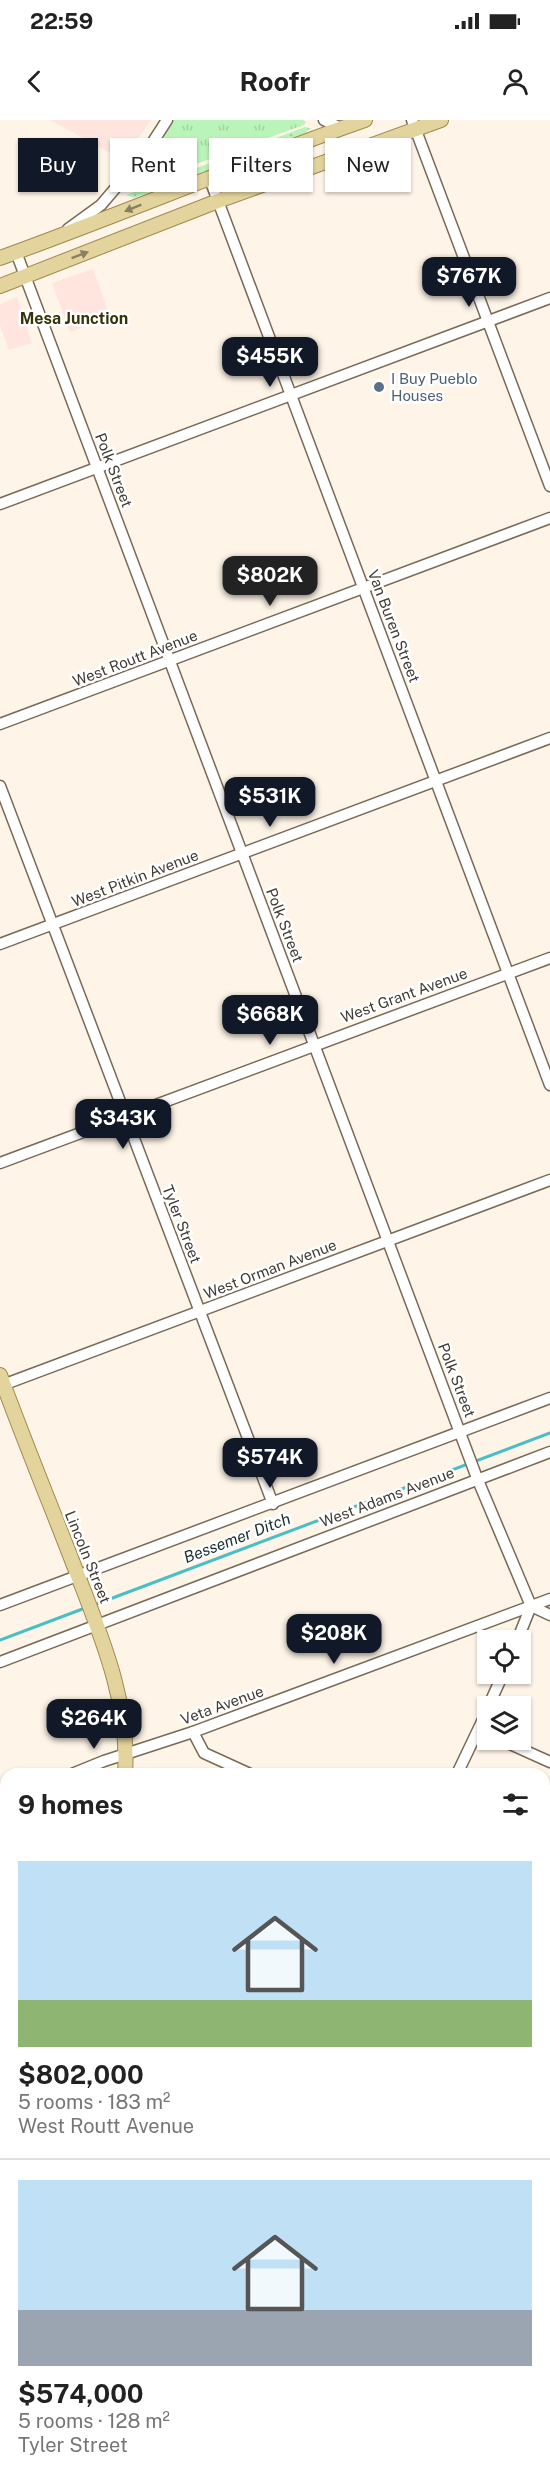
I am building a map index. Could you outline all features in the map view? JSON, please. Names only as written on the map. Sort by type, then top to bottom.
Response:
[{"type":"main road","points":[[313,138],[364,120]]},
{"type":"main road","points":[[0,286],[414,124],[441,120]]},
{"type":"main road","points":[[0,258],[56,239],[209,177]]},
{"type":"main road","name":"Lincoln Street","points":[[1,1382],[96,1620],[121,1704],[125,1768]]},
{"type":"street","points":[[56,239],[101,205],[147,151],[167,120]]},
{"type":"street","points":[[324,120],[341,128]]},
{"type":"street","points":[[414,124],[550,486]]},
{"type":"street","name":"Van Buren Street","points":[[215,192],[550,1085]]},
{"type":"street","name":"Polk Street","points":[[16,252],[477,1478],[531,1606]]},
{"type":"street","points":[[0,504],[550,298]]},
{"type":"street","name":"West Routt Avenue","points":[[0,724],[550,518]]},
{"type":"street","name":"West Pitkin Avenue","points":[[0,944],[550,738]]},
{"type":"street","name":"Tyler Street","points":[[0,786],[273,1504]]},
{"type":"street","name":"West Grant Avenue","points":[[0,1163],[550,958]]},
{"type":"street","name":"West Orman Avenue","points":[[1,1382],[200,1312],[550,1180]]},
{"type":"street","points":[[0,1605],[80,1581],[550,1398]]},
{"type":"street","name":"West Adams Avenue","points":[[0,1662],[96,1620],[550,1452]]},
{"type":"street","name":"Veta Avenue","points":[[87,1768],[194,1732],[550,1599]]},
{"type":"street","points":[[521,1630],[531,1606],[550,1615]]},
{"type":"street","points":[[194,1732],[204,1753],[237,1768]]},
{"type":"street","points":[[461,1768],[477,1740]]},
{"type":"street","points":[[523,1750],[550,1762]]},
{"type":"shaded area","points":[[50,120],[151,120],[138,138],[110,138],[110,153],[98,146],[98,138],[83,138]]},
{"type":"shaded area","points":[[93,269],[110,317],[70,332],[52,283]]},
{"type":"shaded area","points":[[17,297],[32,343],[9,350],[0,326],[0,304]]},
{"type":"green space","points":[[174,120],[303,120],[306,122],[304,125],[268,138],[209,138],[209,159],[197,164],[197,138],[161,138]]},
{"type":"green space","points":[[305,127],[310,128],[304,135],[296,138],[276,138]]},
{"type":"green space","points":[[209,163],[209,170],[197,175],[197,168]]},
{"type":"green space","points":[[134,192],[150,192],[134,198],[126,195]]},
{"type":"waterway","name":"Bessemer Ditch","points":[[94,1605],[550,1433]]},
{"type":"waterway","name":"Bessemer Ditch","points":[[0,1640],[85,1608]]},
{"type":"place","name":"I Buy Pueblo Houses","points":[[379,387]]},
{"type":"district","name":"Mesa Junction","points":[[74,318]]}]
